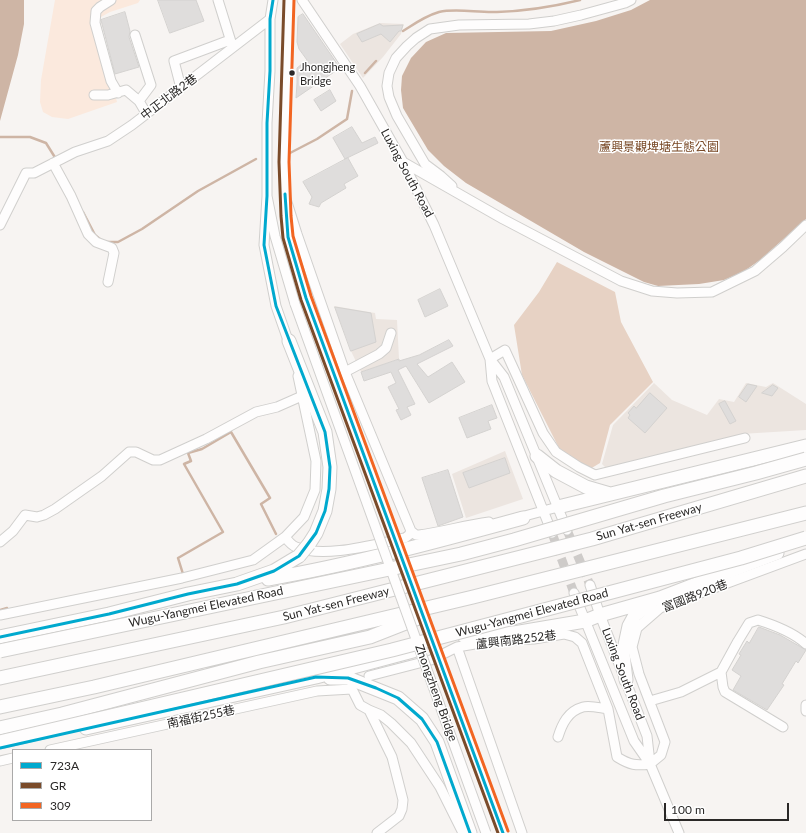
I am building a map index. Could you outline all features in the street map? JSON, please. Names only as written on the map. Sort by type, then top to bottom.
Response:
[{"type":"highway","points":[[237,584],[274,572],[299,556],[316,533],[326,511],[330,467],[325,432],[289,341]]},
{"type":"highway","points":[[558,507],[806,446]]},
{"type":"highway","points":[[537,456],[556,471],[586,487],[611,494]]},
{"type":"highway","name":"Wugu-Yangmei Elevated Road","points":[[0,651],[460,554],[514,540],[664,496],[756,474],[806,459]]},
{"type":"highway","name":"Sun Yat-sen Freeway","points":[[0,678],[284,617],[592,539],[806,476]]},
{"type":"highway","name":"Sun Yat-sen Freeway","points":[[0,707],[101,686],[473,597],[806,513]]},
{"type":"highway","points":[[0,637],[109,614],[188,594],[337,565],[450,538],[523,518]]},
{"type":"highway","name":"Wugu-Yangmei Elevated Road","points":[[0,742],[392,650],[741,558],[806,538]]},
{"type":"highway","points":[[0,748],[316,677],[474,634],[494,632],[514,633],[585,621],[600,615],[660,598],[768,556],[806,543]]},
{"type":"highway","points":[[0,728],[62,714],[259,662],[370,637],[473,597]]},
{"type":"highway","points":[[626,680],[623,654],[629,626],[635,615],[660,598]]},
{"type":"highway","points":[[316,677],[348,678],[376,688],[398,698],[422,719],[437,742],[470,833]]},
{"type":"street","points":[[111,0],[100,7],[96,12],[95,23],[111,81],[118,93]]},
{"type":"street","points":[[181,88],[174,61],[231,44],[218,0]]},
{"type":"street","points":[[0,615],[182,578],[253,560],[285,537],[304,517],[315,490],[316,461],[289,341],[276,306],[264,245],[267,196],[267,123],[270,71],[270,19],[273,0]]},
{"type":"street","points":[[289,0],[284,154],[285,196],[345,372],[411,531],[420,536],[445,532],[468,525],[523,518],[558,507]]},
{"type":"street","name":"Luxing South Road","points":[[302,0],[360,86],[403,162],[434,225],[490,359],[504,377],[567,530]]},
{"type":"street","points":[[458,193],[441,176],[425,164],[397,116],[389,98],[387,86],[389,73],[396,58],[416,38],[430,30],[459,25],[529,24],[554,21],[581,15],[631,0]]},
{"type":"street","name":"中正北路2巷","points":[[0,225],[26,173],[34,173],[75,152],[108,141],[181,88],[231,44],[270,19]]},
{"type":"street","points":[[135,35],[151,85],[139,101]]},
{"type":"street","points":[[94,95],[108,95],[126,90],[139,101],[146,113]]},
{"type":"street","points":[[56,162],[88,234],[96,242],[112,248],[114,253],[108,282]]},
{"type":"street","points":[[403,162],[503,219],[622,281],[652,291],[677,293],[712,292],[755,271],[806,225]]},
{"type":"street","name":"Zhongzheng Bridge","points":[[267,196],[275,236],[295,304],[486,833]]},
{"type":"street","name":"Zhongzheng Bridge","points":[[285,196],[288,237],[306,298],[503,833]]},
{"type":"street","points":[[345,372],[379,354],[386,348],[391,333]]},
{"type":"street","points":[[490,359],[505,350],[543,433],[556,452],[595,475],[745,438]]},
{"type":"street","name":"Luxing South Road","points":[[490,359],[492,381],[552,533]]},
{"type":"street","points":[[0,542],[13,531],[25,515],[37,517],[55,509],[102,476],[129,452],[136,452],[153,460],[160,460],[206,439],[256,412],[277,407],[302,396]]},
{"type":"street","points":[[285,537],[296,547],[314,551],[331,552],[405,538],[411,531]]},
{"type":"street","name":"富國路920巷","points":[[650,764],[661,755],[665,742],[639,674],[632,647],[637,628],[660,608],[806,554]]},
{"type":"street","name":"Luxing South Road","points":[[590,585],[600,615],[648,736],[650,764]]},
{"type":"street","name":"Luxing South Road","points":[[574,592],[634,741],[650,764],[679,833]]},
{"type":"street","points":[[650,701],[681,692],[721,672],[749,623],[758,620],[776,626],[805,640]]},
{"type":"street","name":"蘆興南路252巷","points":[[369,676],[431,660],[457,648],[493,641],[534,640],[564,634],[575,637],[582,643],[608,709],[617,757],[636,766],[650,764]]},
{"type":"street","points":[[457,648],[522,833]]},
{"type":"street","points":[[721,672],[723,687],[726,692],[783,727]]},
{"type":"street","name":"南福街255巷","points":[[55,749],[317,691],[352,689],[360,705],[368,710]]},
{"type":"street","points":[[806,705],[806,711]]},
{"type":"street","points":[[558,737],[562,723],[574,711],[584,706],[608,709]]},
{"type":"street","points":[[368,710],[392,757],[404,800],[399,816],[377,833]]},
{"type":"street","points":[[368,710],[381,715],[392,722],[411,743],[440,787],[463,833]]},
{"type":"street","points":[[0,761],[12,758]]},
{"type":"shaded area","points":[[0,0],[24,0],[24,24],[18,55],[0,121]]},
{"type":"shaded area","points":[[55,0],[140,0],[138,3],[110,12],[96,22],[117,102],[68,119],[52,117],[43,112],[40,102],[41,80]]},
{"type":"shaded area","name":"蘆興景觀埤塘生態公園","points":[[650,0],[806,0],[806,219],[760,260],[743,272],[724,280],[699,284],[658,286],[644,282],[584,252],[466,183],[444,166],[428,150],[403,108],[401,90],[402,76],[411,58],[426,42],[446,33],[551,31],[596,21],[631,10]]},
{"type":"shaded area","points":[[380,23],[404,24],[401,34],[383,57],[363,78],[340,44],[353,34]]},
{"type":"shaded area","points":[[557,262],[615,292],[621,322],[653,382],[610,425],[600,463],[590,469],[577,462],[559,448],[522,375],[514,325],[539,292]]},
{"type":"shaded area","points":[[334,306],[375,313],[376,319],[397,320],[399,359],[361,372],[351,351]]},
{"type":"shaded area","points":[[654,383],[672,400],[707,415],[719,399],[734,402],[746,383],[766,387],[773,383],[806,404],[806,430],[741,434],[607,469],[602,464],[613,425]]},
{"type":"shaded area","points":[[505,451],[523,499],[466,518],[452,474]]},
{"type":"building","points":[[158,0],[196,0],[204,21],[170,33]]},
{"type":"building","points":[[125,12],[130,31],[129,37],[139,67],[115,74],[101,20]]},
{"type":"building","points":[[303,14],[340,68],[296,98],[297,68],[307,60],[299,49],[297,42],[298,17]]},
{"type":"building","points":[[380,24],[383,26],[403,25],[401,31],[399,31],[390,42],[381,34],[362,42],[357,34]]},
{"type":"building","points":[[330,90],[336,101],[321,111],[314,100]]},
{"type":"building","points":[[352,127],[362,143],[375,137],[378,143],[345,159],[333,138]]},
{"type":"building","points":[[348,158],[358,176],[344,184],[346,188],[321,203],[319,207],[309,204],[312,197],[303,182]]},
{"type":"building","points":[[440,289],[448,306],[425,317],[418,300]]},
{"type":"building","points":[[335,307],[371,313],[376,342],[351,351]]},
{"type":"building","points":[[449,340],[453,346],[417,364],[428,377],[452,362],[465,382],[429,403],[406,366],[398,370],[415,404],[407,407],[411,415],[401,420],[396,410],[399,409],[388,387],[396,383],[391,372],[364,381],[361,372],[399,359],[399,361],[419,355]]},
{"type":"building","points":[[748,384],[757,386],[746,402],[739,397]]},
{"type":"building","points":[[773,385],[778,388],[772,396],[762,393]]},
{"type":"building","points":[[650,393],[667,408],[645,433],[628,418],[630,415],[628,413],[634,406],[636,408]]},
{"type":"building","points":[[725,401],[736,421],[730,424],[719,404]]},
{"type":"building","points":[[492,405],[497,418],[488,421],[491,429],[467,438],[459,418]]},
{"type":"building","points":[[505,458],[510,473],[469,488],[463,473]]},
{"type":"building","points":[[448,470],[463,517],[438,526],[422,478]]},
{"type":"building","points":[[759,627],[780,635],[806,650],[798,663],[796,661],[782,684],[784,685],[767,710],[733,690],[741,676],[732,670],[747,641],[749,643]]},
{"type":"waterway","points":[[403,31],[424,18],[439,12],[453,10],[490,12],[518,11],[549,7],[580,0]]},
{"type":"waterway","points":[[365,73],[376,61]]},
{"type":"waterway","points":[[290,153],[317,139],[347,119],[352,91]]},
{"type":"waterway","points":[[0,137],[30,137],[46,143],[56,159]]},
{"type":"waterway","points":[[106,242],[118,242],[142,229],[198,191],[256,159]]},
{"type":"waterway","points":[[83,212],[95,235],[101,240]]},
{"type":"waterway","points":[[182,574],[178,558],[223,532],[184,464],[191,461],[188,453],[202,449],[231,432],[270,498],[261,504],[276,534]]},
{"type":"waterway","points":[[0,610],[7,608]]},
{"type":"tunnel","points":[[567,530],[590,585]]},
{"type":"tunnel","points":[[552,533],[574,593]]},
{"type":"transit line","name":"723A","points":[[0,637],[109,614],[188,594],[237,584],[274,571],[299,556],[316,533],[325,511],[329,489],[330,467],[325,432],[276,306],[264,245],[267,196],[267,123],[270,71],[270,19],[273,0]]},
{"type":"transit line","name":"GR","points":[[284,0],[279,162],[283,238],[301,300],[498,833]]},
{"type":"transit line","name":"309","points":[[294,0],[289,162],[293,236],[311,296],[508,831]]},
{"type":"transit line","name":"723A","points":[[285,194],[288,237],[306,298],[503,833]]},
{"type":"transit line","name":"723A","points":[[0,748],[316,677],[348,678],[398,698],[422,719],[437,742],[470,833]]},
{"type":"place","name":"Jhongjheng Bridge","points":[[292,73]]}]
